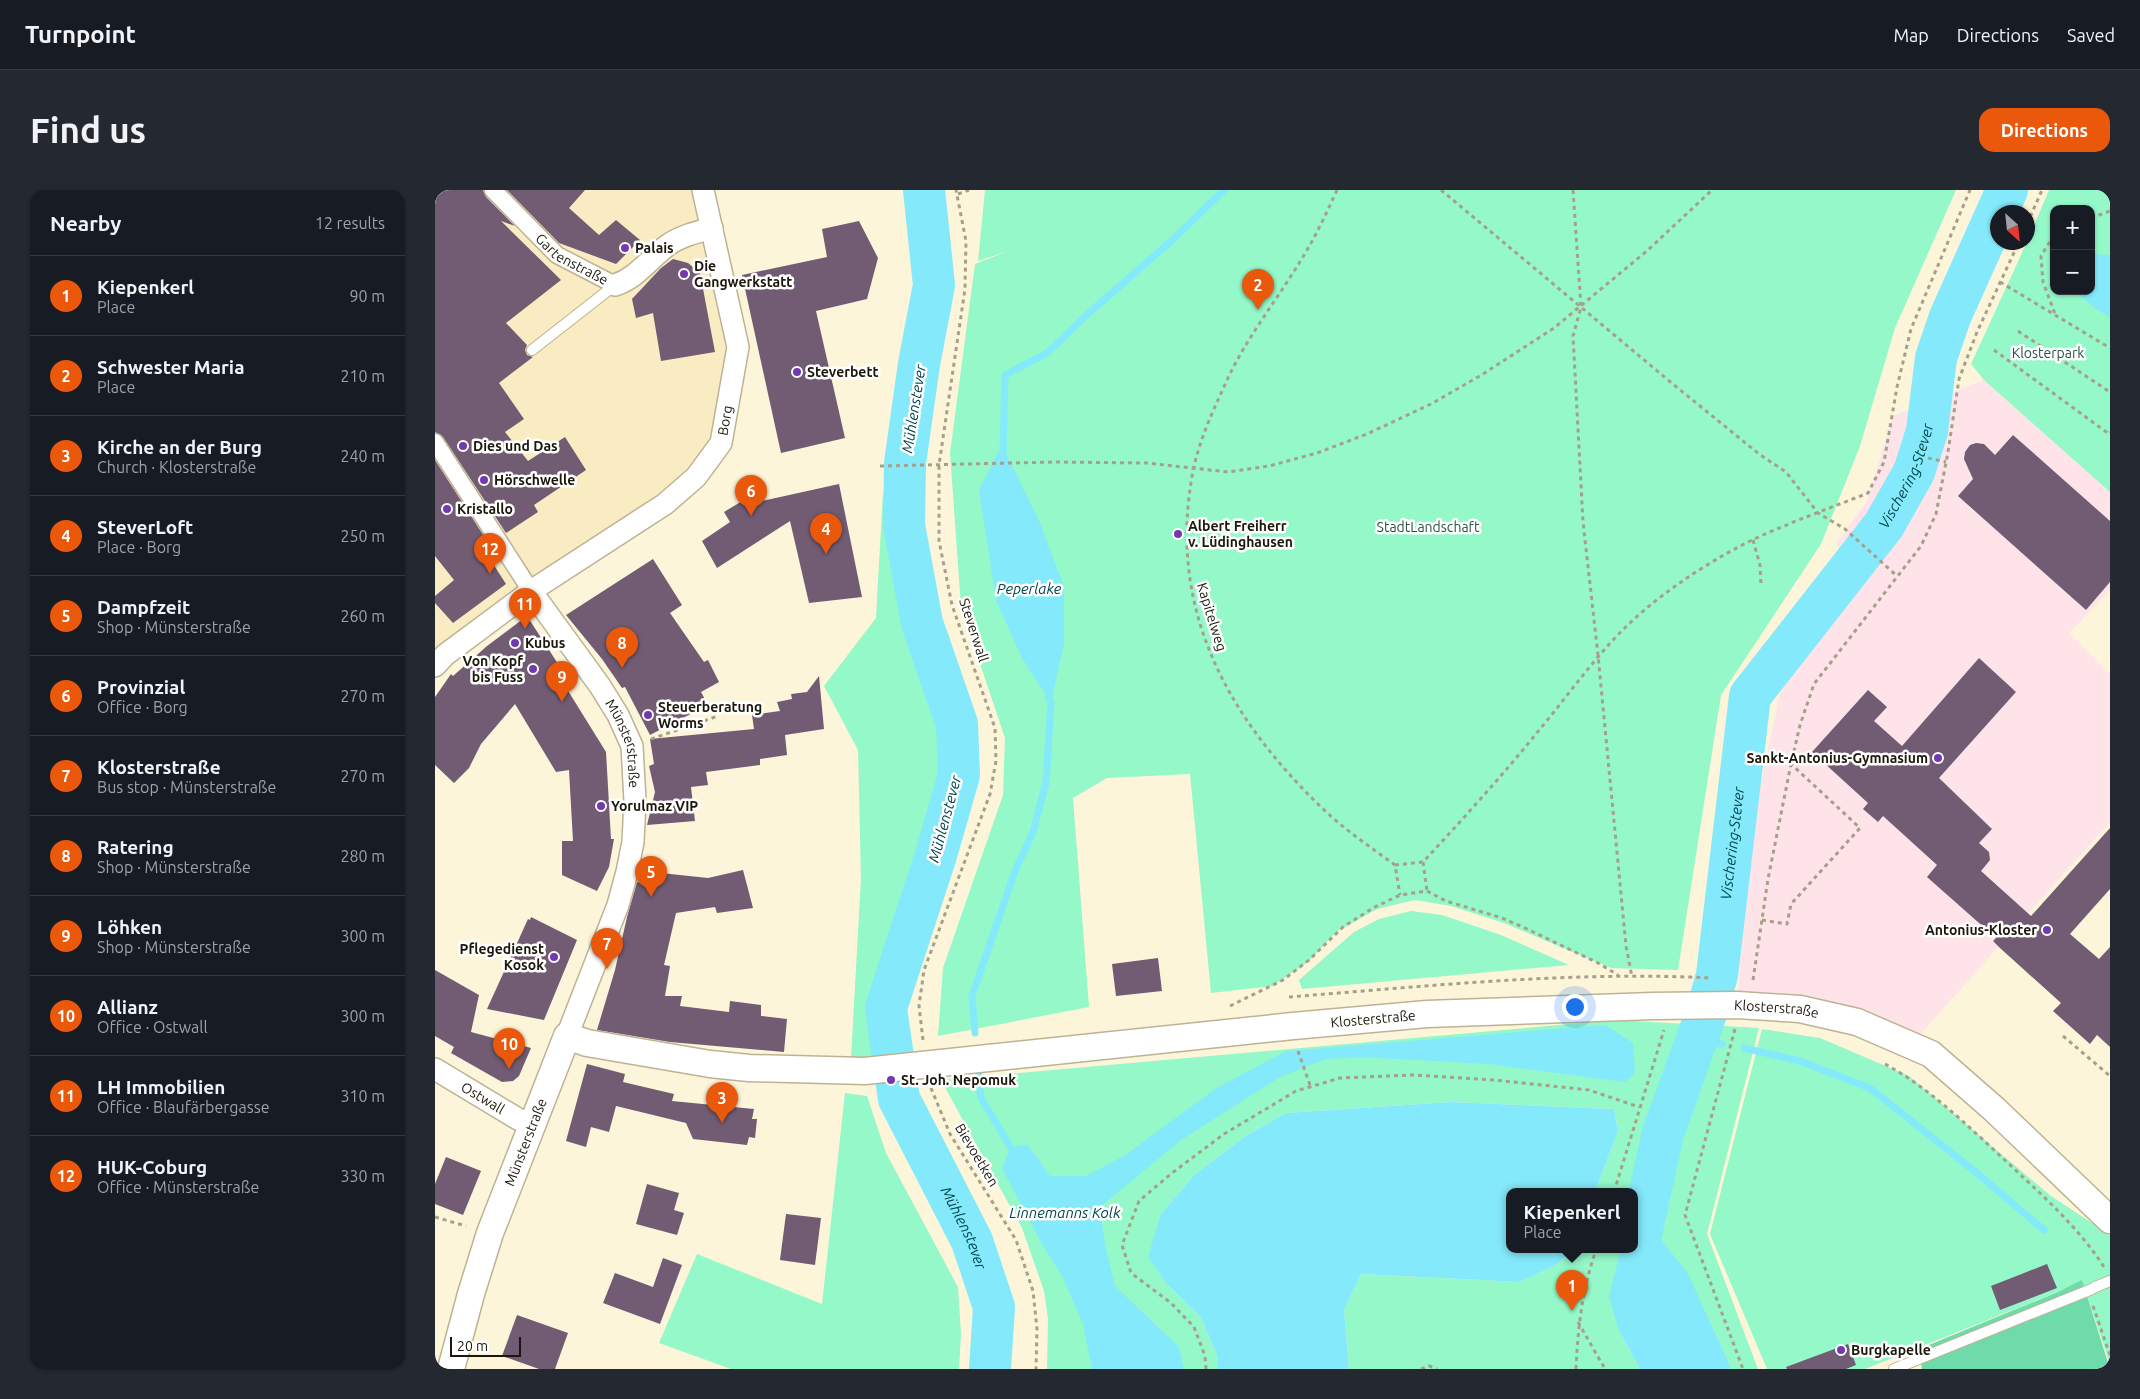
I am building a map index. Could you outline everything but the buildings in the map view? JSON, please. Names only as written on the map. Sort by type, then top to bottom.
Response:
[{"type":"street","name":"Gartenstraße","points":[[493,190],[557,255],[615,285],[626,282],[668,245],[688,235],[712,228]]},
{"type":"street","name":"Borg","points":[[438,655],[531,591],[665,504],[696,477],[721,443],[738,347],[703,190]]},
{"type":"street","name":"Münsterstraße","points":[[435,442],[531,591],[600,686],[618,715],[632,746],[635,801],[633,842],[618,905],[490,1233],[451,1369]]},
{"type":"street","name":"Klosterstraße","points":[[567,1036],[587,1043],[710,1064],[749,1068],[865,1071],[1388,1017],[1671,1006],[1737,1005],[1800,1009],[1857,1022],[1931,1054],[1994,1109],[2110,1220]]},
{"type":"street","name":"Ostwall","points":[[435,1069],[533,1125]]},
{"type":"lane","points":[[532,350],[615,285]]},
{"type":"lane","points":[[1894,1369],[2110,1281]]},
{"type":"path","points":[[957,192],[969,190]]},
{"type":"path","name":"Kapitelweg","points":[[1337,190],[1323,223],[1305,254],[1249,338],[1223,387],[1201,441],[1194,469],[1185,543],[1190,588],[1202,630],[1219,673],[1256,735],[1284,769],[1321,808],[1395,865]]},
{"type":"path","points":[[1441,190],[1751,448],[1786,472],[1818,513],[1845,529],[1897,576]]},
{"type":"path","points":[[1573,190],[1581,307],[1573,336],[1583,522],[1598,655],[1626,946],[1637,1007]]},
{"type":"path","points":[[880,466],[1055,462],[1147,463],[1228,472],[1269,466],[1317,454],[1367,434],[1431,404],[1483,374],[1554,328],[1648,250],[1712,190]]},
{"type":"path","points":[[1400,895],[1395,865],[1423,862],[1460,823],[1534,736],[1598,655],[1648,608],[1705,567],[1753,540],[1775,529],[1868,492],[1884,462],[1897,387],[1911,329],[1971,190]]},
{"type":"path","points":[[2035,206],[2042,190]]},
{"type":"path","name":"Steverwall","points":[[919,1066],[919,1006],[925,970],[990,794],[996,761],[995,728],[953,605],[939,541],[939,465],[965,289],[966,241],[957,192]]},
{"type":"path","points":[[2095,217],[2110,211]]},
{"type":"path","points":[[2050,241],[2041,256],[2043,282],[2055,315]]},
{"type":"path","points":[[1753,980],[1762,920],[1791,764],[1799,726],[1814,684],[1921,546],[1936,514],[1959,379],[1977,332],[2015,250]]},
{"type":"path","points":[[2000,282],[2110,348]]},
{"type":"path","points":[[2018,331],[2110,392]]},
{"type":"path","points":[[1993,350],[2109,434],[2110,432]]},
{"type":"path","points":[[1928,458],[1946,462]]},
{"type":"path","points":[[1753,540],[1760,565],[1761,585]]},
{"type":"path","points":[[632,746],[719,716]]},
{"type":"path","points":[[1762,920],[1787,924],[1791,904],[1860,828],[1791,764]]},
{"type":"path","points":[[1423,862],[1427,891]]},
{"type":"path","points":[[1227,1006],[1235,1004],[1283,980],[1309,960],[1343,928],[1400,895],[1427,891],[1446,901],[1502,918],[1525,928],[1599,963],[1618,975]]},
{"type":"path","points":[[1289,997],[1429,985],[1618,975],[1682,977]]},
{"type":"path","points":[[1743,1369],[1685,1215],[1735,1032],[1744,1032]]},
{"type":"path","points":[[1615,1188],[1663,1033]]},
{"type":"path","points":[[2063,1036],[2110,1076]]},
{"type":"path","points":[[1295,1042],[1310,1085]]},
{"type":"path","points":[[1881,1061],[1910,1078],[1975,1132],[2049,1202],[2094,1251],[2105,1267]]},
{"type":"path","name":"Bievoetken","points":[[919,1066],[932,1090],[950,1134],[1016,1240],[1033,1291],[1037,1329],[1036,1369]]},
{"type":"path","points":[[1206,1369],[1205,1356],[1194,1327],[1171,1303],[1131,1273],[1122,1245],[1139,1201],[1172,1173],[1224,1134],[1296,1091],[1310,1085],[1340,1078],[1422,1075],[1589,1090],[1639,1107]]},
{"type":"path","points":[[435,1217],[490,1233]]},
{"type":"path","points":[[1576,1369],[1578,1322],[1587,1275],[1595,1253]]},
{"type":"path","points":[[2092,1289],[2110,1354]]},
{"type":"path","points":[[1578,1322],[1605,1369]]},
{"type":"path","points":[[1421,1369],[1429,1366],[1437,1369]]},
{"type":"shaded area","points":[[435,190],[700,190],[734,347],[715,443],[655,506],[435,670]]},
{"type":"shaded area","name":"Sankt-Antonius-Gymnasium","points":[[1984,380],[2110,492],[2110,590],[2069,633],[2110,674],[2110,822],[1916,1039],[1828,1004],[1738,992],[1751,830],[1780,693],[1862,566],[1836,544],[1867,501],[1893,416]]},
{"type":"green space","name":"StadtLandschaft","points":[[985,190],[1956,190],[1895,328],[1860,446],[1821,544],[1721,695],[1678,970],[1611,968],[1504,923],[1451,906],[1415,900],[1377,909],[1336,932],[1308,962],[1272,986],[1211,993],[1190,774],[1107,778],[1073,798],[1089,1007],[938,1036],[943,968],[1003,795],[1005,738],[961,607],[950,453],[975,264],[1008,251],[978,261]]},
{"type":"green space","name":"Klosterpark","points":[[2049,190],[2110,190],[2110,492],[1984,380],[1971,364],[2023,250],[2035,250],[2035,223]]},
{"type":"green space","points":[[883,492],[898,589],[943,718],[945,777],[872,1008],[875,1057],[851,1058],[861,878],[858,750],[824,686],[876,618]]},
{"type":"green space","points":[[1411,911],[1442,915],[1501,935],[1569,965],[1302,989],[1299,980],[1354,932],[1379,919]]},
{"type":"green space","points":[[1615,1020],[1759,1028],[1707,1234],[1758,1369],[1729,1369],[1731,1368],[1713,1330],[1657,1234],[1638,1244],[1638,1188],[1597,1188],[1618,1131],[1614,1109],[1451,1102],[1286,1113],[1247,1135],[1194,1175],[1161,1214],[1167,1284],[1201,1317],[1218,1358],[1218,1369],[1047,1369],[1048,1319],[1044,1291],[1022,1228],[941,1080]]},
{"type":"green space","points":[[1762,1029],[1820,1038],[1909,1076],[2051,1196],[2110,1235],[2110,1364],[2082,1281],[1865,1369],[1767,1369],[1710,1234]]},
{"type":"green space","points":[[845,1093],[867,1096],[886,1153],[958,1287],[961,1334],[959,1369],[731,1369],[659,1343],[697,1254],[822,1304]]},
{"type":"green space","points":[[1570,1253],[1620,1253],[1619,1331],[1640,1369],[1346,1369],[1349,1366],[1344,1310],[1361,1274],[1520,1282],[1556,1265]]},
{"type":"green space","points":[[2082,1280],[2110,1369],[1922,1369],[1919,1349],[2058,1292]]},
{"type":"water","points":[[2095,254],[2110,255],[2110,317],[2096,309],[2080,295],[2095,295]]},
{"type":"water","name":"Peperlake","points":[[1002,445],[1040,523],[1064,587],[1064,643],[1051,703],[1022,658],[996,600],[979,490]]},
{"type":"water","name":"Linnemanns Kolk","points":[[1605,1025],[1633,1043],[1635,1073],[1625,1082],[1489,1064],[1360,1057],[1326,1059],[1280,1077],[1181,1140],[1100,1207],[1105,1245],[1115,1286],[1179,1347],[1184,1369],[1092,1369],[1083,1324],[1063,1278],[1038,1237],[1002,1168],[1011,1147],[1028,1145],[1050,1176],[1086,1176],[1124,1156],[1218,1087],[1287,1051]]},
{"type":"water","points":[[1451,1102],[1614,1109],[1618,1131],[1597,1188],[1506,1188],[1506,1253],[1570,1253],[1556,1265],[1520,1282],[1361,1274],[1344,1310],[1349,1366],[1346,1369],[1218,1369],[1218,1358],[1201,1317],[1167,1284],[1148,1257],[1161,1214],[1194,1175],[1247,1135],[1286,1113]]},
{"type":"water","points":[[1656,1234],[1687,1272],[1731,1368],[1640,1369],[1619,1331],[1609,1296],[1620,1253],[1638,1253],[1638,1243]]},
{"type":"waterway","name":"Mühlenstever","points":[[924,190],[934,285],[919,364],[905,463],[904,525],[922,623],[957,724],[959,775],[936,855],[886,1008],[899,1099],[972,1241],[994,1307],[990,1369]]},
{"type":"waterway","name":"Peperlake","points":[[1003,454],[1005,375],[1047,353],[1090,312],[1169,243],[1224,190]]},
{"type":"waterway","name":"Vischering-Stever","points":[[1682,1369],[1652,1302],[1639,1243],[1663,1133],[1707,1011],[1717,975],[1750,696],[1884,525],[1914,472],[1927,431],[1936,358],[1950,317],[2007,190]]},
{"type":"waterway","name":"Peperlake","points":[[975,1033],[972,996],[1015,871],[1033,832],[1046,782],[1051,703],[1048,696]]},
{"type":"waterway","points":[[1697,1041],[1722,1044]]},
{"type":"waterway","points":[[1744,1048],[1800,1061],[1870,1088],[1978,1174],[2044,1230]]},
{"type":"waterway","name":"Linnemanns Kolk","points":[[979,1075],[981,1098],[1014,1153]]},
{"type":"place","name":"Palais","points":[[625,248]]},
{"type":"place","name":"Die Gangwerkstatt","points":[[684,274]]},
{"type":"place","name":"Schwester Maria","points":[[1258,310]]},
{"type":"place","name":"Steverbett","points":[[797,372]]},
{"type":"place","name":"Dies und Das","points":[[463,446]]},
{"type":"place","name":"Hörschwelle","points":[[484,480]]},
{"type":"place","name":"Kristallo","points":[[447,509]]},
{"type":"place","name":"Provinzial","points":[[751,516]]},
{"type":"place","name":"Albert Freiherr v. Lüdinghausen","points":[[1178,534]]},
{"type":"place","name":"SteverLoft","points":[[826,554]]},
{"type":"place","name":"HUK-Coburg","points":[[490,574]]},
{"type":"place","name":"LH Immobilien","points":[[525,629]]},
{"type":"place","name":"Kubus","points":[[515,643]]},
{"type":"place","name":"Ratering","points":[[622,668]]},
{"type":"place","name":"Von Kopf bis Fuss","points":[[533,669]]},
{"type":"place","name":"Löhken","points":[[562,702]]},
{"type":"place","name":"Steuerberatung Worms","points":[[648,715]]},
{"type":"place","name":"Sankt-Antonius-Gymnasium","points":[[1938,758]]},
{"type":"place","name":"Yorulmaz VIP","points":[[601,806]]},
{"type":"place","name":"Dampfzeit","points":[[651,897]]},
{"type":"place","name":"Antonius-Kloster","points":[[2047,930]]},
{"type":"place","name":"Pflegedienst Kosok","points":[[554,957]]},
{"type":"place","name":"Klosterstraße","points":[[607,969]]},
{"type":"place","name":"Allianz","points":[[509,1069]]},
{"type":"place","name":"St. Joh. Nepomuk","points":[[891,1080]]},
{"type":"place","name":"Kirche an der Burg","points":[[722,1123]]},
{"type":"place","name":"Kiepenkerl","points":[[1572,1311]]},
{"type":"place","name":"Burgkapelle","points":[[1841,1350]]}]
